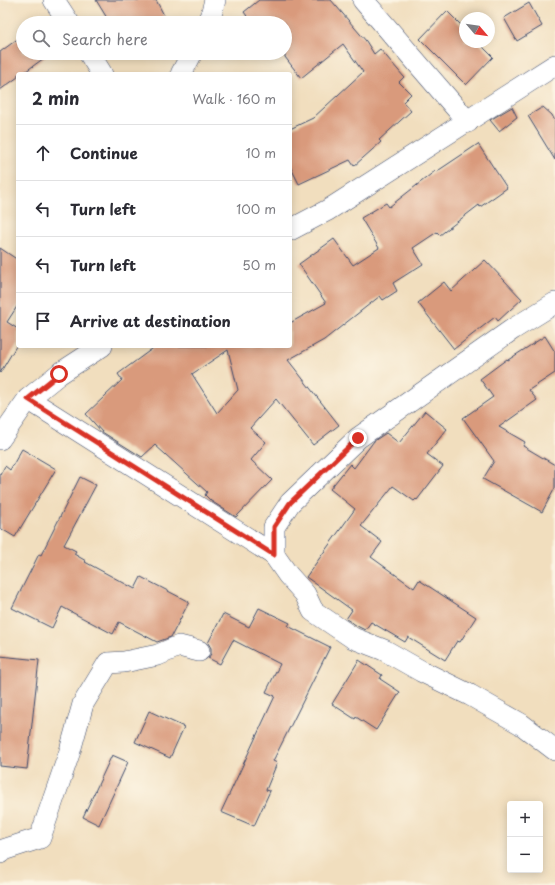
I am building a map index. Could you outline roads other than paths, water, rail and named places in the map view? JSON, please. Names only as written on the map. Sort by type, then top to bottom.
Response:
[{"type":"street","points":[[54,0],[64,16]]},
{"type":"street","points":[[210,16],[215,0]]},
{"type":"street","points":[[363,0],[468,122]]},
{"type":"street","points":[[93,60],[101,72]]},
{"type":"street","points":[[182,72],[188,60]]},
{"type":"street","points":[[292,229],[328,210],[468,122],[555,65]]},
{"type":"street","points":[[274,555],[274,527],[290,503],[358,438],[513,329],[555,303]]},
{"type":"street","points":[[0,439],[28,399],[59,374],[99,348]]},
{"type":"street","points":[[28,399],[274,555],[288,575],[305,594],[313,611],[353,638],[384,650],[421,671],[470,695],[521,724],[555,750]]},
{"type":"street","points":[[0,853],[3,850],[40,838],[65,765],[83,704],[108,663],[124,662],[158,655],[179,646],[199,651]]}]
